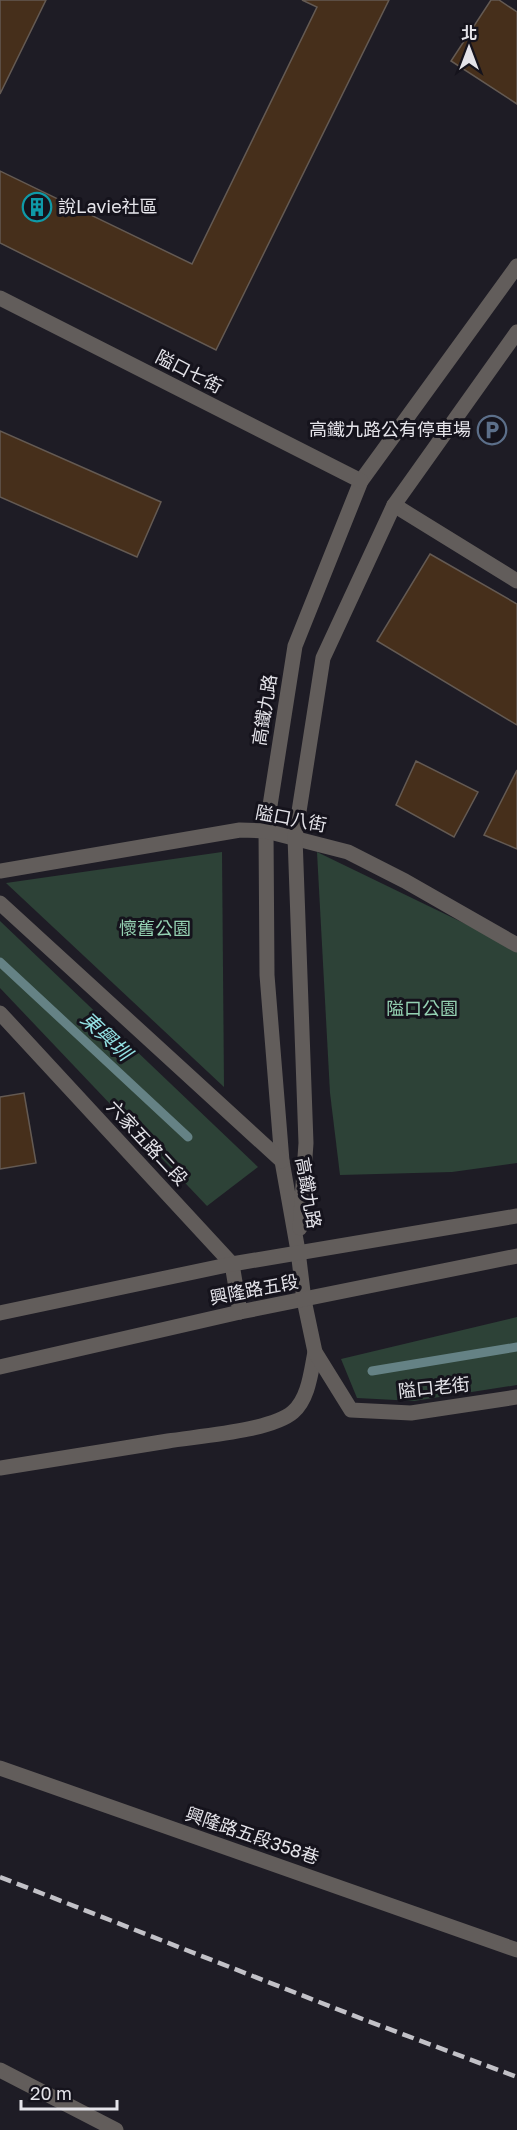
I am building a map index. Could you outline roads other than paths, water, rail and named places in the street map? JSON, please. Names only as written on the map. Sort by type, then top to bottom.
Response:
[{"type":"street","name":"高鐵九路","points":[[298,1251],[282,1161],[267,975],[266,831],[295,646],[361,481],[517,266]]},
{"type":"street","name":"隘口七街","points":[[0,298],[361,481]]},
{"type":"street","name":"高鐵九路","points":[[298,1251],[306,1143],[295,837],[323,658],[394,505],[517,332]]},
{"type":"street","points":[[394,505],[517,581]]},
{"type":"street","name":"隘口八街","points":[[0,871],[240,830],[266,831],[348,852],[405,881],[517,945]]},
{"type":"street","points":[[0,903],[282,1161]]},
{"type":"street","name":"六家五路二段","points":[[0,1013],[232,1264]]},
{"type":"street","name":"興隆路五段","points":[[0,1313],[298,1251],[517,1216]]},
{"type":"street","name":"隘口老街","points":[[298,1251],[304,1300],[314,1346],[351,1410],[411,1413],[517,1398]]},
{"type":"street","name":"興隆路五段","points":[[0,1367],[240,1312],[517,1256]]},
{"type":"street","points":[[232,1264],[240,1312]]},
{"type":"street","points":[[0,1468],[216,1434],[265,1425],[281,1419],[294,1411],[302,1399],[308,1384],[314,1346]]},
{"type":"street","name":"興隆路五段358巷","points":[[0,1768],[517,1950]]},
{"type":"street","points":[[0,2070],[116,2130]]},
{"type":"waterway","name":"東興圳","points":[[0,962],[188,1137]]},
{"type":"waterway","name":"東興圳","points":[[372,1371],[517,1347]]},
{"type":"railway","points":[[0,1877],[517,2077]]},
{"type":"place","name":"說Lavie社區","points":[[37,207]]},
{"type":"place","name":"高鐵九路公有停車場","points":[[492,430]]},
{"type":"park label","name":"懷舊公園","points":[[155,929]]},
{"type":"park label","name":"隘口公園","points":[[422,1009]]}]
